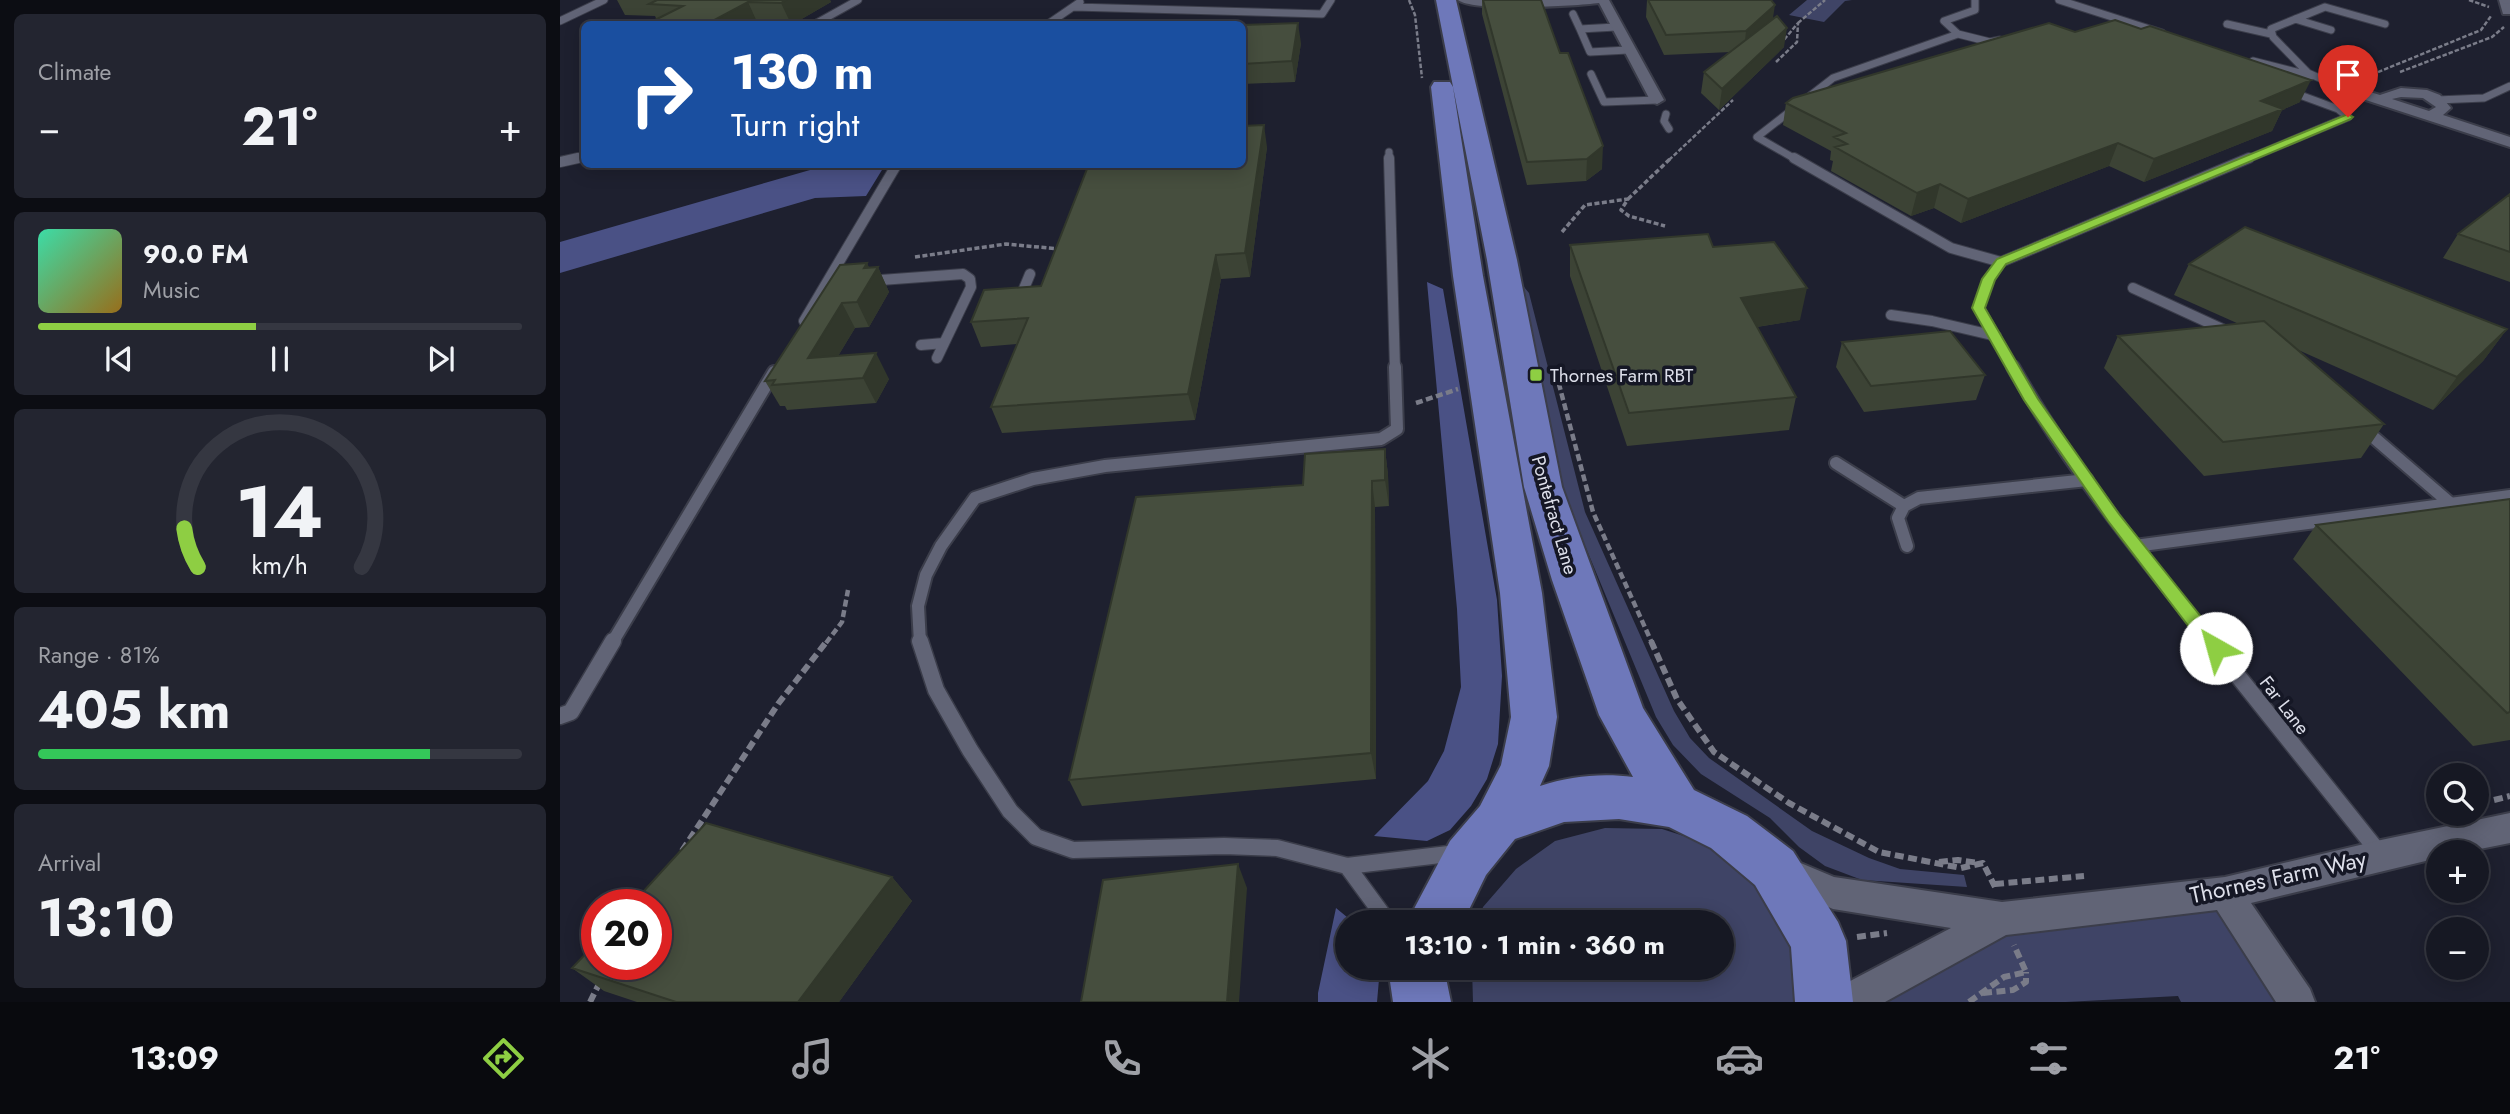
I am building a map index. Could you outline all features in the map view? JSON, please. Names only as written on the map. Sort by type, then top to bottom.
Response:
[{"type":"highway","name":"Pontefract Lane","points":[[1420,0],[1441,80],[1465,262],[1521,593],[1534,717],[1525,766],[1441,910]]},
{"type":"highway","name":"Pontefract Lane","points":[[1453,6],[1543,487],[1573,580],[1622,715],[1676,806]]},
{"type":"highway","points":[[1486,837],[1564,800],[1619,797],[1676,806],[1729,832],[1774,868],[1818,941],[1824,1002]]},
{"type":"highway","points":[[1418,980],[1422,1002]]},
{"type":"street","points":[[1453,6],[1597,0]]},
{"type":"street","points":[[1602,0],[1665,111]]},
{"type":"street","points":[[1453,6],[1491,3]]},
{"type":"street","points":[[2340,87],[2510,142]]},
{"type":"street","points":[[2381,100],[2403,92],[2438,100],[2444,108],[2431,116]]},
{"type":"street","name":"Thornes Farm Way","points":[[2002,919],[2225,893],[2381,855],[2510,828]]},
{"type":"street","points":[[1774,868],[1833,893],[2002,919]]},
{"type":"street","points":[[2225,893],[2297,1002]]},
{"type":"street","points":[[1848,1002],[2002,919]]},
{"type":"lane","points":[[560,21],[604,0]]},
{"type":"lane","points":[[820,21],[858,0]]},
{"type":"lane","points":[[1053,21],[1083,0]]},
{"type":"lane","points":[[1074,7],[1322,14],[1331,0]]},
{"type":"lane","points":[[1975,0],[1975,10],[1944,21],[1958,34],[1990,42],[2015,36]]},
{"type":"lane","points":[[2059,0],[2165,34]]},
{"type":"lane","points":[[2271,34],[2271,29],[2325,7],[2385,24]]},
{"type":"lane","points":[[1573,14],[1594,62]]},
{"type":"lane","points":[[2295,19],[2331,30]]},
{"type":"lane","points":[[2227,24],[2271,34],[2312,76]]},
{"type":"lane","points":[[1580,29],[1616,27]]},
{"type":"lane","points":[[1958,34],[1833,78],[1757,137],[1951,248],[2001,262],[2348,117],[2338,109],[2274,86]]},
{"type":"lane","points":[[1590,52],[1628,50]]},
{"type":"lane","points":[[2290,54],[2273,59],[2245,59],[2312,76],[2340,87]]},
{"type":"lane","points":[[1591,74],[1604,102],[1665,111]]},
{"type":"lane","points":[[2438,100],[2484,98],[2510,86]]},
{"type":"lane","points":[[1389,152],[1397,429],[1381,439],[1105,466],[1033,479],[975,498],[931,565],[918,606],[920,647],[936,690],[970,750],[1010,811],[1036,837],[1073,850],[1224,846],[1277,848],[1348,866],[1413,856],[1486,837]]},
{"type":"lane","points":[[560,162],[581,158]]},
{"type":"lane","points":[[798,332],[833,284],[896,168]]},
{"type":"lane","name":"Far Lane","points":[[2001,262],[1989,279],[1979,308],[2031,400],[2135,547],[2381,855]]},
{"type":"lane","points":[[852,282],[963,274],[970,279],[968,295],[937,358]]},
{"type":"lane","points":[[1017,304],[1030,274]]},
{"type":"lane","points":[[2133,288],[2241,338]]},
{"type":"lane","points":[[1009,291],[1023,290]]},
{"type":"lane","points":[[968,295],[982,294]]},
{"type":"lane","points":[[1891,315],[1932,321],[1996,336]]},
{"type":"lane","points":[[921,345],[944,343]]},
{"type":"lane","points":[[560,716],[571,712],[784,355]]},
{"type":"lane","points":[[2353,419],[2451,504]]},
{"type":"lane","points":[[1836,463],[1904,506]]},
{"type":"lane","points":[[1907,546],[1898,518],[1904,506],[1919,498],[2087,480]]},
{"type":"lane","points":[[2135,547],[2510,496]]},
{"type":"lane","points":[[1348,866],[1379,910]]},
{"type":"path","points":[[1782,42],[1798,23],[1825,0]]},
{"type":"path","points":[[2469,0],[2492,8]]},
{"type":"path","points":[[2403,72],[2492,37],[2506,25],[2508,7]]},
{"type":"path","points":[[1776,62],[1797,42],[1798,23]]},
{"type":"path","points":[[1665,226],[1629,216],[1621,210],[1628,199],[1733,100]]},
{"type":"path","points":[[1562,232],[1586,205],[1628,199]]},
{"type":"path","points":[[911,257],[999,245],[1033,244],[1069,251]]},
{"type":"path","points":[[1553,363],[1593,512],[1646,636],[1677,699],[1714,752],[1789,803],[1879,852],[1933,862],[1958,859],[1983,863],[1995,884],[2089,876]]},
{"type":"path","points":[[1396,409],[1485,380]]},
{"type":"path","points":[[675,863],[778,704],[842,622],[848,590]]},
{"type":"path","points":[[1982,993],[2013,990],[2026,982],[2026,972]]},
{"type":"path","points":[[590,1002],[601,980]]},
{"type":"shaded area","points":[[1807,0],[1852,0],[1845,1],[1824,22],[1789,15]]},
{"type":"shaded area","points":[[817,168],[883,168],[866,196],[815,198],[560,273],[560,242]]},
{"type":"shaded area","points":[[1427,282],[1443,289],[1497,600],[1502,676],[1498,744],[1487,779],[1471,806],[1450,830],[1427,841],[1374,836],[1428,781],[1444,751],[1461,687],[1457,609]]},
{"type":"shaded area","points":[[1520,282],[1529,293],[1585,512],[1674,711],[1690,738],[1709,758],[1812,831],[1869,858],[1900,869],[1964,875],[1967,887],[1862,880],[1825,866],[1799,847],[1770,818],[1701,774],[1673,745],[1656,717],[1562,490]]},
{"type":"shaded area","points":[[1605,828],[1662,829],[1709,844],[1748,875],[1778,911],[1797,957],[1796,1002],[1473,1002],[1472,980],[1734,980],[1734,910],[1482,910],[1516,869],[1555,841]]},
{"type":"shaded area","points":[[2225,893],[2297,1002],[2181,1002],[2178,996],[2066,1002],[1848,1002],[2002,919]]},
{"type":"shaded area","points":[[1335,913],[1335,980],[1379,980],[1377,1002],[1318,1002]]},
{"type":"building","points":[[657,0],[786,0],[781,3],[748,2],[713,21],[653,21],[683,6],[649,4]]},
{"type":"building","points":[[1483,0],[1541,0],[1560,53],[1568,53],[1603,146],[1587,159],[1527,162]]},
{"type":"building","points":[[1648,0],[1771,0],[1775,5],[1746,31],[1666,35]]},
{"type":"building","points":[[1777,16],[1787,28],[1722,89],[1704,72]]},
{"type":"building","points":[[2115,20],[2141,29],[2150,26],[2311,80],[2261,101],[2283,109],[2154,159],[2118,143],[1968,199],[1940,184],[1917,193],[1835,147],[1847,144],[1834,137],[1846,133],[1786,103],[1793,98],[2049,23],[2075,32]]},
{"type":"building","points":[[1298,23],[1292,61],[1246,64],[1246,25]]},
{"type":"building","points":[[1264,125],[1245,253],[1216,255],[1188,394],[991,407],[1028,318],[971,322],[984,290],[1041,286],[1087,168],[1246,168],[1246,126]]},
{"type":"building","points":[[2510,194],[2510,252],[2458,234]]},
{"type":"building","points":[[2245,227],[2507,329],[2457,377],[2189,264]]},
{"type":"building","points":[[1708,234],[1713,247],[1774,242],[1807,288],[1741,298],[1796,397],[1629,413],[1570,245]]},
{"type":"building","points":[[867,263],[864,268],[878,267],[857,302],[842,303],[808,358],[876,353],[863,378],[772,385],[775,380],[765,381],[840,265]]},
{"type":"building","points":[[2264,321],[2384,424],[2223,442],[2118,336]]},
{"type":"building","points":[[1950,331],[1985,375],[1871,386],[1842,342]]},
{"type":"building","points":[[1385,449],[1385,480],[1372,481],[1371,753],[1069,780],[1136,497],[1303,485],[1305,454]]},
{"type":"building","points":[[2510,499],[2510,712],[2507,713],[2316,525]]},
{"type":"building","points":[[706,823],[892,877],[798,1002],[676,1002],[609,980],[672,980],[672,889],[646,889]]},
{"type":"building","points":[[1238,864],[1227,1002],[1081,1002],[1103,880]]},
{"type":"building","points":[[581,959],[581,971],[572,968]]},
{"type":"place","name":"Thornes Farm RBT","points":[[1536,375]]},
{"type":"route","points":[[2216,648],[2126,536],[2031,400],[1979,308],[1989,279],[2001,262],[2348,117]]}]
